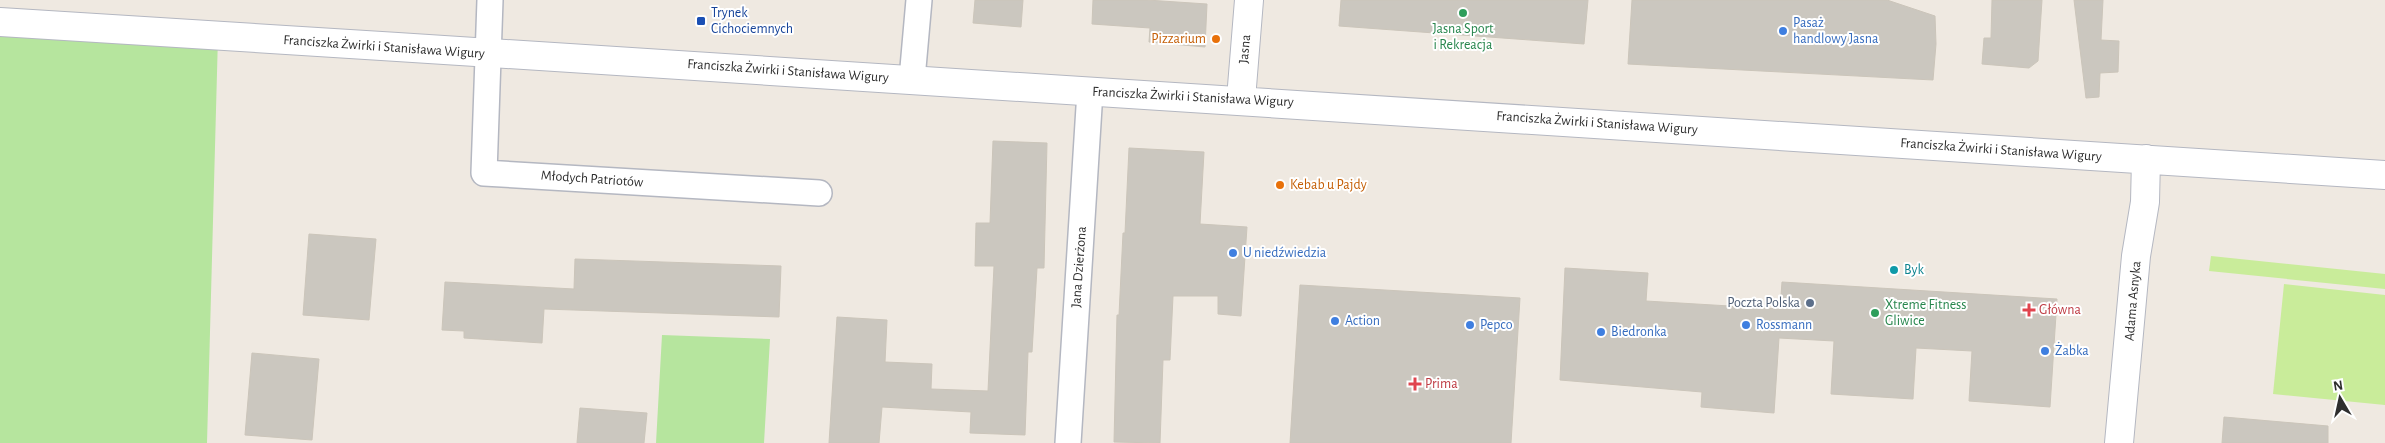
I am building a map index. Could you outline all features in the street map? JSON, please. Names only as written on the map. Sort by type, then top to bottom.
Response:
[{"type":"street","points":[[487,53],[490,0]]},
{"type":"street","points":[[912,79],[919,0]]},
{"type":"street","name":"Jasna","points":[[1241,99],[1249,0]]},
{"type":"street","name":"Franciszka Żwirki i Stanisława Wigury","points":[[0,22],[1241,99],[2385,175]]},
{"type":"street","name":"Młodych Patriotów","points":[[487,53],[484,173],[819,192]]},
{"type":"street","name":"Jana Dzierżona","points":[[1068,443],[1090,91]]},
{"type":"street","name":"Adama Asnyka","points":[[2119,443],[2136,256],[2145,202],[2146,159]]},
{"type":"green space","points":[[0,22],[218,36],[207,443],[0,443]]},
{"type":"green space","points":[[2211,256],[2385,274],[2385,289],[2209,271]]},
{"type":"green space","points":[[2284,284],[2385,295],[2385,405],[2273,394]]},
{"type":"green space","points":[[662,335],[770,339],[764,443],[656,443]]},
{"type":"building","points":[[975,0],[1023,0],[1021,27],[973,23]]},
{"type":"building","points":[[1093,0],[1147,0],[1207,4],[1205,47],[1149,42],[1150,28],[1092,24]]},
{"type":"building","name":"Jasna Sport i Rekreacja","points":[[1341,0],[1588,0],[1584,44],[1339,26]]},
{"type":"building","name":"Pasaż handlowy Jasna","points":[[1632,0],[1887,0],[1935,16],[1936,44],[1933,80],[1628,64]]},
{"type":"building","points":[[1992,0],[2042,0],[2038,61],[2029,68],[1982,64],[1984,38],[1991,38]]},
{"type":"building","points":[[2074,0],[2103,0],[2101,40],[2119,41],[2118,72],[2100,73],[2099,97],[2086,98]]},
{"type":"building","points":[[993,141],[1047,143],[1044,268],[1037,268],[1032,352],[1028,352],[1025,435],[970,433],[971,412],[882,407],[879,443],[829,443],[837,317],[887,320],[885,362],[932,364],[931,389],[988,391],[994,266],[975,266],[976,223],[990,223]]},
{"type":"building","points":[[1129,148],[1204,152],[1200,224],[1247,227],[1241,316],[1218,314],[1218,296],[1173,296],[1170,360],[1163,360],[1160,443],[1114,442],[1117,315],[1119,315],[1123,233],[1125,233]]},
{"type":"building","points":[[309,234],[376,239],[369,320],[303,315]]},
{"type":"building","points":[[575,259],[781,266],[779,317],[544,309],[542,343],[464,338],[464,331],[442,330],[445,282],[574,289]]},
{"type":"building","points":[[1565,268],[1648,273],[1646,301],[1780,309],[1782,282],[2057,299],[2050,407],[1969,401],[1972,351],[1916,348],[1913,399],[1831,394],[1834,341],[1779,338],[1774,413],[1701,407],[1702,392],[1560,380]]},
{"type":"building","points":[[1300,285],[1520,298],[1511,443],[1290,443]]},
{"type":"building","points":[[252,353],[319,359],[312,440],[245,435]]},
{"type":"building","points":[[580,408],[647,413],[644,443],[577,443]]},
{"type":"building","points":[[2224,417],[2328,426],[2328,443],[2222,443]]},
{"type":"place","name":"Jasna Sport i Rekreacja","points":[[1463,13]]},
{"type":"place","name":"Trynek Cichociemnych","points":[[701,21]]},
{"type":"place","name":"Pasaż handlowy Jasna","points":[[1783,31]]},
{"type":"place","name":"Pizzarium","points":[[1216,39]]},
{"type":"place","name":"Kebab u Pajdy","points":[[1280,185]]},
{"type":"place","name":"U niedźwiedzia","points":[[1233,253]]},
{"type":"place","name":"Byk","points":[[1894,270]]},
{"type":"place","name":"Poczta Polska","points":[[1810,303]]},
{"type":"place","name":"Główna","points":[[2029,310]]},
{"type":"place","name":"Xtreme Fitness Gliwice","points":[[1875,313]]},
{"type":"place","name":"Action","points":[[1335,321]]},
{"type":"place","name":"Pepco","points":[[1470,325]]},
{"type":"place","name":"Rossmann","points":[[1746,325]]},
{"type":"place","name":"Biedronka","points":[[1601,332]]},
{"type":"place","name":"Żabka","points":[[2045,351]]},
{"type":"place","name":"Prima","points":[[1415,384]]}]
